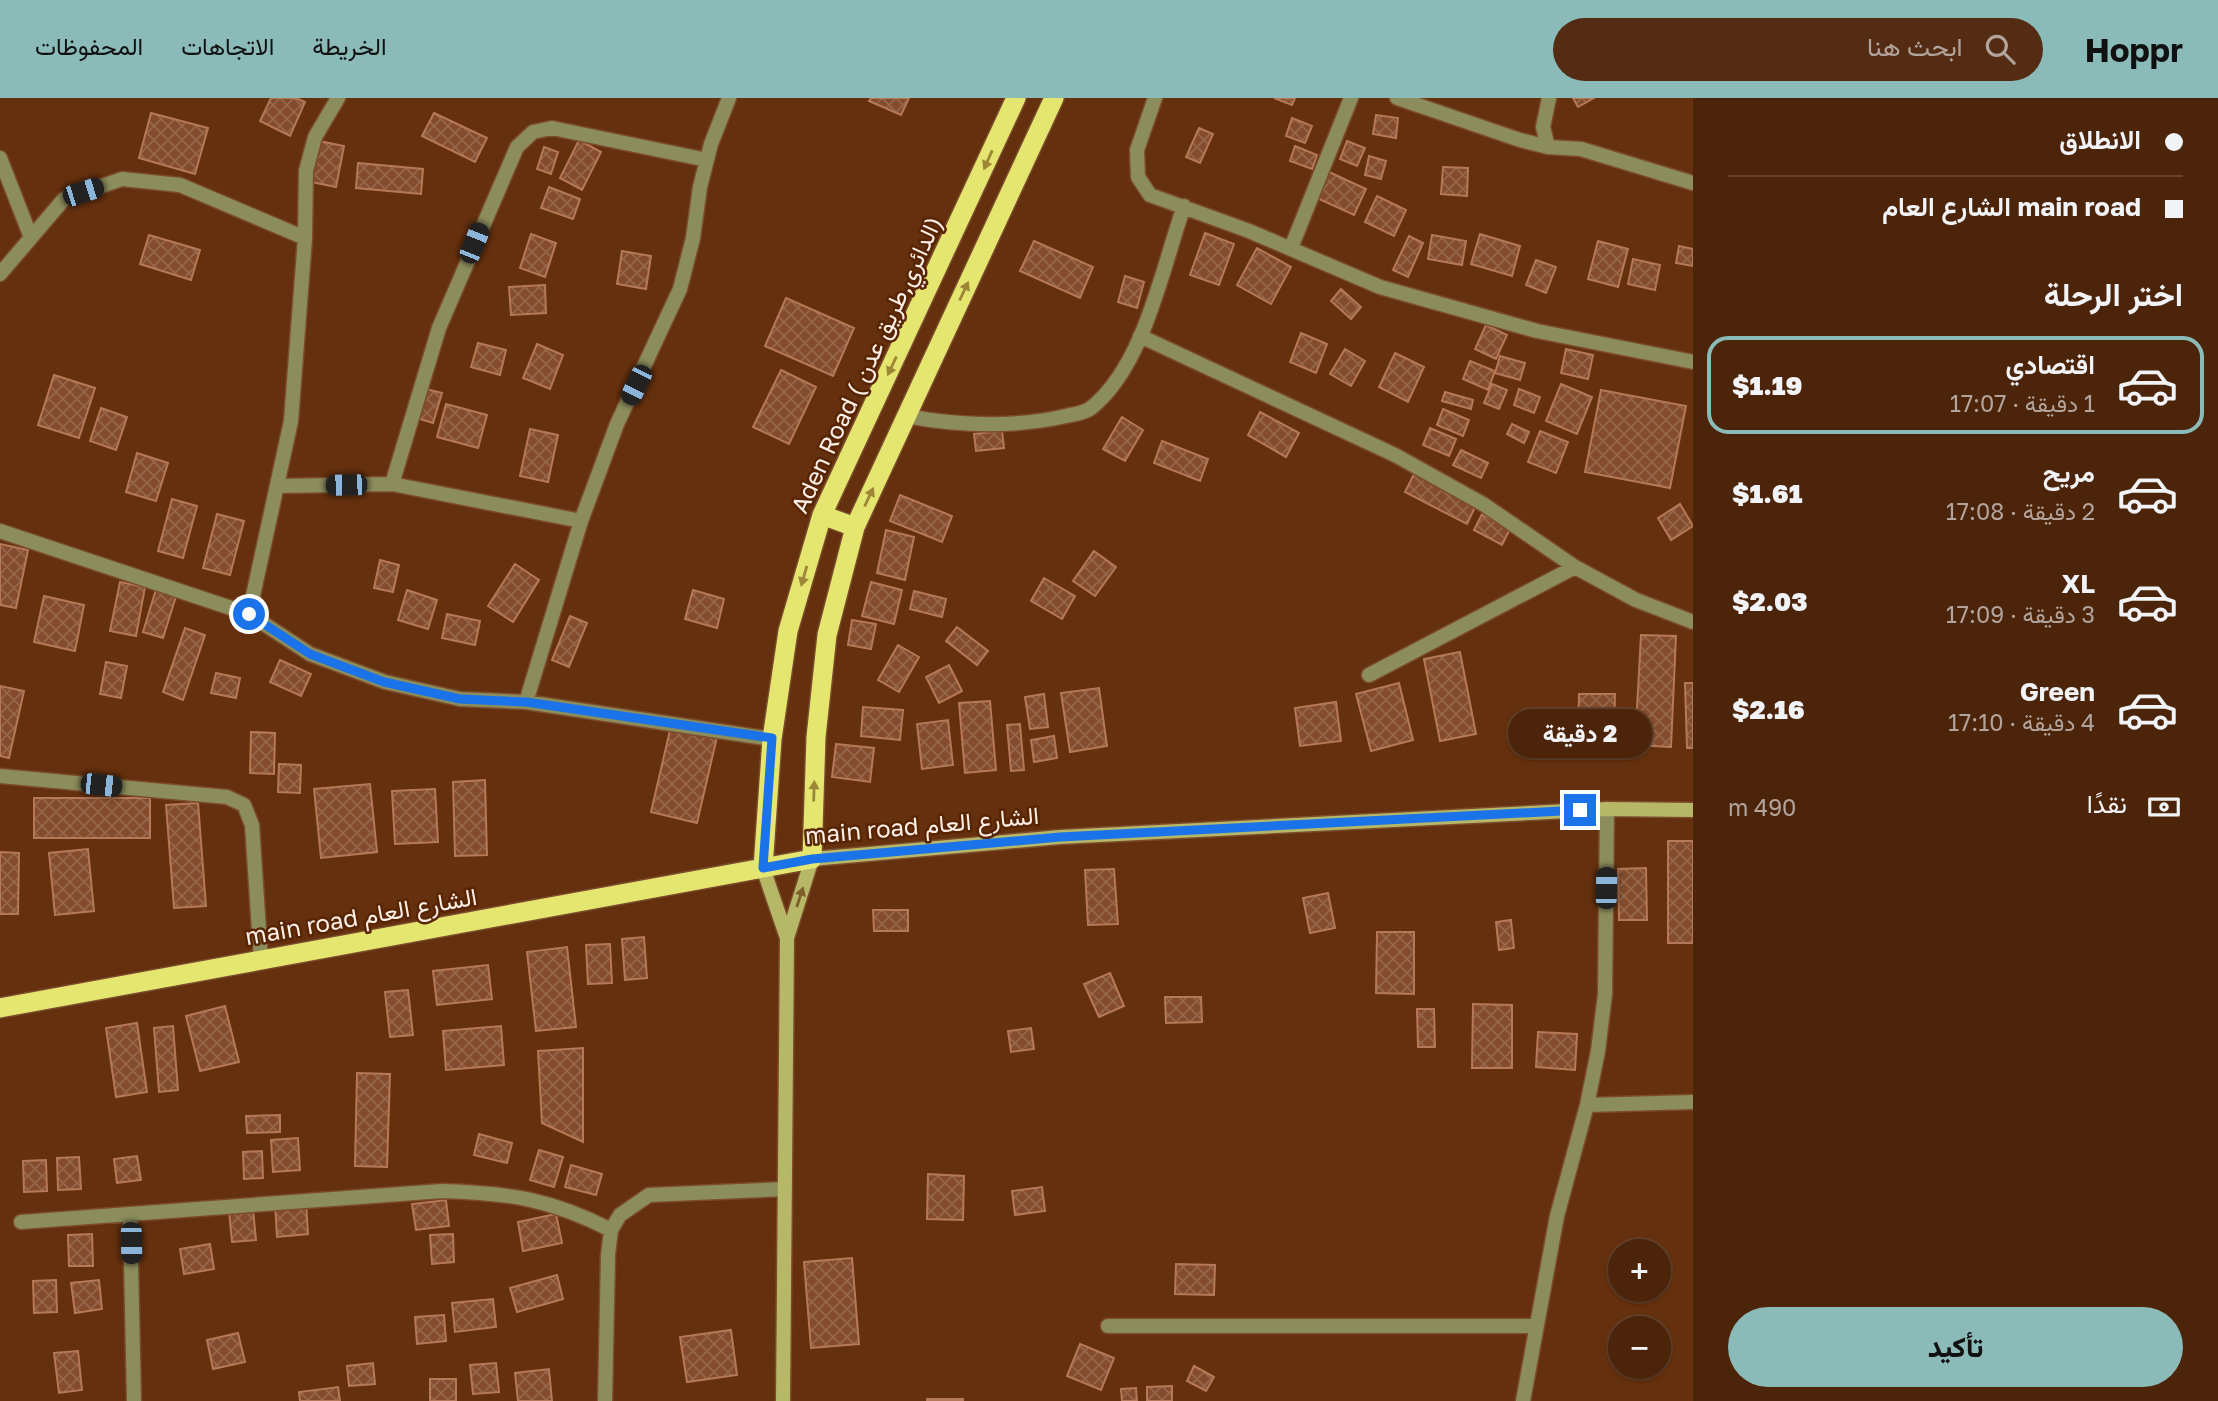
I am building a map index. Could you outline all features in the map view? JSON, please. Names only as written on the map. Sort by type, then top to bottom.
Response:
[{"type":"highway","name":"Aden Road ( الدائري,طريق عدن)","points":[[763,868],[772,738],[788,631],[822,515],[1016,98]]},
{"type":"highway","points":[[812,859],[816,737],[827,635],[855,527],[1054,98]]},
{"type":"highway","points":[[959,225],[990,236]]},
{"type":"highway","points":[[822,515],[855,527]]},
{"type":"highway","name":"main road الشارع العام","points":[[0,1008],[812,859]]},
{"type":"main road","name":"main road الشارع العام","points":[[812,859],[1060,837],[1608,809],[1693,810]]},
{"type":"main road","points":[[783,1401],[787,938],[812,859]]},
{"type":"main road","points":[[763,868],[787,938]]},
{"type":"street","points":[[249,614],[291,421],[305,238],[306,171],[315,137],[338,98]]},
{"type":"street","points":[[526,702],[581,521],[617,424],[680,289],[707,160],[729,98]]},
{"type":"street","points":[[1155,98],[1137,150],[1138,177],[1150,195],[1291,248],[1380,287],[1537,331],[1693,362]]},
{"type":"street","points":[[1291,248],[1351,98]]},
{"type":"street","points":[[1397,98],[1548,147],[1593,152],[1693,183]]},
{"type":"street","points":[[1548,147],[1544,127],[1549,98]]},
{"type":"street","points":[[391,484],[439,328],[517,147],[533,132],[552,128],[707,160]]},
{"type":"street","points":[[0,158],[30,235]]},
{"type":"street","points":[[0,274],[30,235],[64,198],[122,179],[180,185],[305,238]]},
{"type":"street","points":[[906,416],[948,424],[1030,424],[1089,411],[1120,379],[1140,336],[1184,206]]},
{"type":"street","points":[[1140,336],[1395,455],[1483,504],[1575,567],[1636,600],[1693,622]]},
{"type":"street","points":[[278,486],[391,484],[581,521]]},
{"type":"street","points":[[0,531],[249,614],[310,654],[384,682],[460,699],[526,702],[772,738]]},
{"type":"street","points":[[1368,675],[1575,567]]},
{"type":"street","points":[[0,776],[227,797],[244,806],[252,825],[261,960]]},
{"type":"street","points":[[1523,1401],[1557,1216],[1587,1105],[1605,994],[1608,809]]},
{"type":"street","points":[[1587,1105],[1693,1102]]},
{"type":"street","points":[[605,1401],[608,1255],[611,1230],[620,1215],[649,1195],[785,1189]]},
{"type":"street","points":[[21,1222],[442,1191],[502,1193],[574,1210],[611,1230]]},
{"type":"street","points":[[131,1216],[134,1401]]},
{"type":"street","points":[[1108,1326],[1535,1326]]},
{"type":"building","points":[[271,98],[296,98],[305,102],[290,136],[260,121]]},
{"type":"building","points":[[871,98],[909,98],[901,115],[869,101]]},
{"type":"building","points":[[1274,98],[1295,98],[1292,105]]},
{"type":"building","points":[[1573,98],[1594,98],[1578,107]]},
{"type":"building","points":[[151,113],[208,128],[195,174],[139,158]]},
{"type":"building","points":[[434,113],[487,138],[475,162],[422,136]]},
{"type":"building","points":[[1376,115],[1398,118],[1396,138],[1373,134]]},
{"type":"building","points":[[1292,118],[1312,126],[1305,143],[1286,136]]},
{"type":"building","points":[[1199,128],[1213,134],[1200,163],[1186,157]]},
{"type":"building","points":[[579,140],[601,152],[582,190],[560,178]]},
{"type":"building","points":[[319,141],[344,146],[336,187],[311,182]]},
{"type":"building","points":[[1347,141],[1365,148],[1357,166],[1340,159]]},
{"type":"building","points":[[1295,146],[1317,155],[1312,169],[1290,161]]},
{"type":"building","points":[[544,147],[558,152],[551,174],[537,169]]},
{"type":"building","points":[[1369,156],[1386,161],[1381,179],[1365,175]]},
{"type":"building","points":[[358,163],[423,169],[421,194],[356,188]]},
{"type":"building","points":[[1443,167],[1468,168],[1467,196],[1441,194]]},
{"type":"building","points":[[1329,172],[1366,189],[1354,215],[1317,198]]},
{"type":"building","points":[[549,187],[580,199],[573,219],[541,208]]},
{"type":"building","points":[[1377,196],[1406,210],[1394,236],[1365,222]]},
{"type":"building","points":[[1205,233],[1234,244],[1219,285],[1190,275]]},
{"type":"building","points":[[531,234],[556,243],[545,277],[520,268]]},
{"type":"building","points":[[1480,234],[1520,246],[1512,276],[1471,264]]},
{"type":"building","points":[[149,235],[200,250],[191,280],[140,264]]},
{"type":"building","points":[[1432,235],[1466,241],[1462,265],[1428,259]]},
{"type":"building","points":[[1409,236],[1423,243],[1408,277],[1393,270]]},
{"type":"building","points":[[1034,241],[1093,267],[1080,298],[1020,271]]},
{"type":"building","points":[[1598,241],[1628,249],[1618,287],[1588,279]]},
{"type":"building","points":[[1679,246],[1693,249],[1693,266],[1676,263]]},
{"type":"building","points":[[1257,248],[1291,267],[1271,304],[1237,285]]},
{"type":"building","points":[[622,251],[651,256],[646,289],[617,284]]},
{"type":"building","points":[[1633,259],[1660,265],[1655,290],[1628,284]]},
{"type":"building","points":[[1536,260],[1556,267],[1546,293],[1526,285]]},
{"type":"building","points":[[1125,276],[1144,282],[1137,308],[1118,302]]},
{"type":"building","points":[[545,285],[546,313],[511,315],[509,287]]},
{"type":"building","points":[[1341,289],[1361,307],[1351,319],[1331,301]]},
{"type":"building","points":[[786,298],[854,328],[833,376],[765,346]]},
{"type":"building","points":[[1486,325],[1507,335],[1496,359],[1475,349]]},
{"type":"building","points":[[1301,333],[1327,344],[1316,373],[1290,362]]},
{"type":"building","points":[[478,343],[506,350],[500,375],[471,367]]},
{"type":"building","points":[[537,344],[563,355],[550,389],[523,378]]},
{"type":"building","points":[[1345,349],[1365,361],[1351,386],[1330,374]]},
{"type":"building","points":[[1566,349],[1593,355],[1588,379],[1561,373]]},
{"type":"building","points":[[1395,353],[1424,367],[1408,402],[1379,387]]},
{"type":"building","points":[[1500,356],[1525,363],[1520,380],[1495,373]]},
{"type":"building","points":[[1470,361],[1495,371],[1488,390],[1463,379]]},
{"type":"building","points":[[781,370],[816,387],[789,444],[753,427]]},
{"type":"building","points":[[54,375],[95,388],[79,438],[38,425]]},
{"type":"building","points":[[1492,384],[1507,390],[1499,409],[1484,403]]},
{"type":"building","points":[[1561,384],[1592,397],[1577,434],[1546,421]]},
{"type":"building","points":[[426,389],[442,393],[433,423],[417,418]]},
{"type":"building","points":[[1519,389],[1540,397],[1534,413],[1514,405]]},
{"type":"building","points":[[1601,390],[1686,406],[1670,488],[1585,472]]},
{"type":"building","points":[[1445,392],[1473,400],[1471,409],[1442,401]]},
{"type":"building","points":[[446,404],[487,415],[478,448],[437,437]]},
{"type":"building","points":[[101,408],[127,417],[116,450],[90,441]]},
{"type":"building","points":[[1443,409],[1469,420],[1463,436],[1437,425]]},
{"type":"building","points":[[1260,412],[1299,433],[1286,457],[1248,435]]},
{"type":"building","points":[[1122,417],[1143,430],[1125,461],[1103,449]]},
{"type":"building","points":[[1512,424],[1529,432],[1524,443],[1507,434]]},
{"type":"building","points":[[1430,428],[1456,439],[1449,456],[1423,445]]},
{"type":"building","points":[[530,429],[558,435],[548,482],[520,476]]},
{"type":"building","points":[[1002,431],[1004,448],[976,451],[974,434]]},
{"type":"building","points":[[1540,431],[1568,442],[1556,473],[1528,462]]},
{"type":"building","points":[[1162,441],[1208,459],[1200,481],[1154,463]]},
{"type":"building","points":[[1461,450],[1488,463],[1481,478],[1453,465]]},
{"type":"building","points":[[137,453],[168,463],[156,501],[126,492]]},
{"type":"building","points":[[1414,474],[1476,505],[1467,524],[1405,492]]},
{"type":"building","points":[[900,495],[952,516],[942,542],[890,521]]},
{"type":"building","points":[[172,499],[197,506],[183,558],[158,551]]},
{"type":"building","points":[[1680,504],[1693,526],[1671,540],[1658,518]]},
{"type":"building","points":[[217,514],[244,521],[230,575],[203,568]]},
{"type":"building","points":[[1482,514],[1510,529],[1502,545],[1474,530]]},
{"type":"building","points":[[886,530],[914,537],[905,580],[877,573]]},
{"type":"building","points":[[0,544],[28,550],[16,608],[0,605]]},
{"type":"building","points":[[1094,551],[1116,567],[1095,596],[1073,581]]},
{"type":"building","points":[[380,560],[399,565],[393,592],[374,588]]},
{"type":"building","points":[[515,564],[539,580],[513,622],[488,606]]},
{"type":"building","points":[[1044,578],[1075,596],[1062,619],[1031,601]]},
{"type":"building","points":[[120,582],[145,587],[136,636],[110,631]]},
{"type":"building","points":[[871,582],[902,590],[894,624],[862,616]]},
{"type":"building","points":[[157,586],[177,593],[163,638],[143,632]]},
{"type":"building","points":[[407,590],[437,600],[428,629],[398,620]]},
{"type":"building","points":[[693,590],[724,599],[717,628],[685,619]]},
{"type":"building","points":[[914,591],[946,599],[942,617],[910,609]]},
{"type":"building","points":[[44,596],[84,605],[75,651],[34,642]]},
{"type":"building","points":[[447,614],[480,621],[475,645],[442,638]]},
{"type":"building","points":[[570,616],[587,623],[569,667],[552,660]]},
{"type":"building","points":[[852,620],[876,624],[871,649],[848,645]]},
{"type":"building","points":[[957,627],[988,651],[977,665],[946,641]]},
{"type":"building","points":[[185,628],[205,635],[183,700],[163,692]]},
{"type":"building","points":[[1641,635],[1676,636],[1671,747],[1635,745]]},
{"type":"building","points":[[898,645],[919,657],[899,692],[878,680]]},
{"type":"building","points":[[1460,652],[1476,734],[1440,741],[1424,659]]},
{"type":"building","points":[[280,660],[311,674],[301,696],[270,682]]},
{"type":"building","points":[[106,662],[127,666],[121,698],[100,694]]},
{"type":"building","points":[[949,665],[962,691],[939,703],[926,677]]},
{"type":"building","points":[[216,673],[240,678],[236,698],[211,693]]},
{"type":"building","points":[[1399,683],[1413,740],[1371,751],[1356,694]]},
{"type":"building","points":[[1685,683],[1693,683],[1693,748],[1687,748]]},
{"type":"building","points":[[0,686],[24,691],[9,758],[0,756]]},
{"type":"building","points":[[1099,688],[1107,746],[1070,752],[1061,693]]},
{"type":"building","points":[[1044,694],[1048,727],[1030,729],[1025,697]]},
{"type":"building","points":[[1579,694],[1615,694],[1614,736],[1578,735]]},
{"type":"building","points":[[990,701],[996,770],[965,773],[959,703]]},
{"type":"building","points":[[1336,702],[1341,741],[1300,746],[1295,708]]},
{"type":"building","points":[[863,707],[903,710],[900,740],[861,736]]},
{"type":"building","points":[[948,720],[953,765],[922,769],[917,724]]},
{"type":"building","points":[[1020,724],[1024,770],[1011,771],[1007,725]]},
{"type":"building","points":[[671,726],[717,737],[697,823],[651,812]]},
{"type":"building","points":[[251,732],[275,733],[274,774],[250,773]]},
{"type":"building","points":[[1054,736],[1057,758],[1034,762],[1031,740]]},
{"type":"building","points":[[836,744],[874,748],[870,782],[832,777]]},
{"type":"building","points":[[279,764],[301,765],[300,793],[278,792]]},
{"type":"building","points":[[485,780],[487,855],[455,856],[453,782]]},
{"type":"building","points":[[370,784],[377,852],[321,858],[314,789]]},
{"type":"building","points":[[435,789],[438,842],[395,844],[392,791]]},
{"type":"building","points":[[34,798],[150,798],[150,838],[34,838]]},
{"type":"building","points":[[198,803],[206,906],[174,908],[166,805]]},
{"type":"building","points":[[1668,841],[1693,841],[1693,943],[1668,943]]},
{"type":"building","points":[[88,849],[94,911],[55,915],[49,853]]},
{"type":"building","points":[[0,852],[19,853],[18,914],[0,914]]},
{"type":"building","points":[[1646,868],[1647,920],[1619,920],[1618,869]]},
{"type":"building","points":[[1114,869],[1118,924],[1088,925],[1085,870]]},
{"type":"building","points":[[1328,893],[1335,928],[1310,933],[1303,898]]},
{"type":"building","points":[[873,910],[908,910],[908,931],[874,931]]},
{"type":"building","points":[[1511,920],[1514,948],[1499,950],[1496,922]]},
{"type":"building","points":[[1377,932],[1414,932],[1414,994],[1376,993]]},
{"type":"building","points":[[644,937],[647,978],[625,980],[622,939]]},
{"type":"building","points":[[610,944],[612,983],[588,984],[586,945]]},
{"type":"building","points":[[567,947],[576,1027],[536,1031],[527,952]]},
{"type":"building","points":[[488,965],[492,999],[437,1005],[433,971]]},
{"type":"building","points":[[1110,973],[1124,1006],[1099,1017],[1084,984]]},
{"type":"building","points":[[408,990],[413,1035],[390,1037],[385,992]]},
{"type":"building","points":[[1165,997],[1201,997],[1202,1022],[1166,1023]]},
{"type":"building","points":[[1473,1004],[1512,1005],[1512,1068],[1472,1068]]},
{"type":"building","points":[[225,1006],[239,1062],[200,1071],[186,1016]]},
{"type":"building","points":[[1417,1009],[1434,1009],[1435,1047],[1418,1047]]},
{"type":"building","points":[[137,1023],[147,1092],[116,1097],[106,1028]]},
{"type":"building","points":[[173,1026],[178,1090],[159,1092],[154,1028]]},
{"type":"building","points":[[501,1026],[504,1065],[446,1070],[443,1031]]},
{"type":"building","points":[[1031,1028],[1034,1049],[1011,1052],[1008,1031]]},
{"type":"building","points":[[1538,1032],[1577,1034],[1575,1070],[1536,1067]]},
{"type":"building","points":[[583,1048],[583,1142],[542,1123],[538,1051]]},
{"type":"building","points":[[357,1073],[390,1074],[387,1167],[355,1166]]},
{"type":"building","points":[[280,1115],[280,1132],[247,1133],[246,1116]]},
{"type":"building","points":[[479,1134],[512,1143],[507,1163],[474,1155]]},
{"type":"building","points":[[298,1138],[300,1170],[273,1172],[271,1140]]},
{"type":"building","points":[[539,1150],[563,1157],[554,1187],[530,1180]]},
{"type":"building","points":[[262,1151],[263,1178],[244,1179],[243,1152]]},
{"type":"building","points":[[137,1156],[141,1180],[117,1183],[114,1159]]},
{"type":"building","points":[[79,1157],[81,1189],[58,1190],[57,1158]]},
{"type":"building","points":[[46,1160],[47,1191],[24,1192],[23,1161]]},
{"type":"building","points":[[571,1165],[602,1174],[596,1195],[565,1187]]},
{"type":"building","points":[[928,1174],[964,1176],[963,1220],[927,1219]]},
{"type":"building","points":[[1042,1187],[1045,1211],[1015,1215],[1012,1191]]},
{"type":"building","points":[[446,1200],[449,1226],[416,1230],[412,1204]]},
{"type":"building","points":[[306,1202],[308,1234],[277,1237],[275,1204]]},
{"type":"building","points":[[253,1209],[256,1240],[232,1242],[229,1211]]},
{"type":"building","points":[[556,1214],[562,1243],[523,1251],[518,1222]]},
{"type":"building","points":[[92,1234],[93,1266],[69,1266],[68,1235]]},
{"type":"building","points":[[453,1234],[454,1262],[432,1264],[430,1235]]},
{"type":"building","points":[[210,1244],[214,1269],[184,1274],[180,1249]]},
{"type":"building","points":[[852,1258],[859,1344],[811,1348],[804,1262]]},
{"type":"building","points":[[1176,1264],[1215,1265],[1214,1295],[1175,1294]]},
{"type":"building","points":[[557,1275],[563,1299],[517,1312],[510,1288]]},
{"type":"building","points":[[56,1280],[57,1312],[34,1313],[33,1281]]},
{"type":"building","points":[[99,1280],[102,1309],[75,1313],[71,1283]]},
{"type":"building","points":[[493,1299],[496,1327],[455,1332],[452,1303]]},
{"type":"building","points":[[444,1315],[446,1341],[417,1344],[415,1317]]},
{"type":"building","points":[[731,1330],[737,1375],[687,1382],[680,1337]]},
{"type":"building","points":[[238,1333],[245,1362],[213,1369],[207,1340]]},
{"type":"building","points":[[1080,1344],[1114,1358],[1101,1390],[1067,1376]]},
{"type":"building","points":[[78,1351],[82,1390],[59,1393],[54,1353]]},
{"type":"building","points":[[373,1363],[375,1384],[349,1386],[347,1366]]},
{"type":"building","points":[[496,1363],[499,1392],[473,1394],[470,1365]]},
{"type":"building","points":[[1194,1366],[1214,1377],[1206,1391],[1187,1381]]},
{"type":"building","points":[[549,1369],[552,1401],[518,1401],[515,1373]]},
{"type":"building","points":[[430,1379],[456,1379],[456,1401],[430,1401]]},
{"type":"building","points":[[1172,1386],[1172,1401],[1147,1401],[1147,1387]]},
{"type":"building","points":[[338,1387],[340,1401],[300,1401],[299,1392]]},
{"type":"building","points":[[1136,1388],[1137,1401],[1122,1401],[1121,1389]]},
{"type":"building","points":[[963,1399],[963,1401],[927,1401]]},
{"type":"route","points":[[249,614],[310,654],[384,682],[460,699],[526,702],[772,738],[763,868],[812,859],[1060,837],[1580,810]]}]
